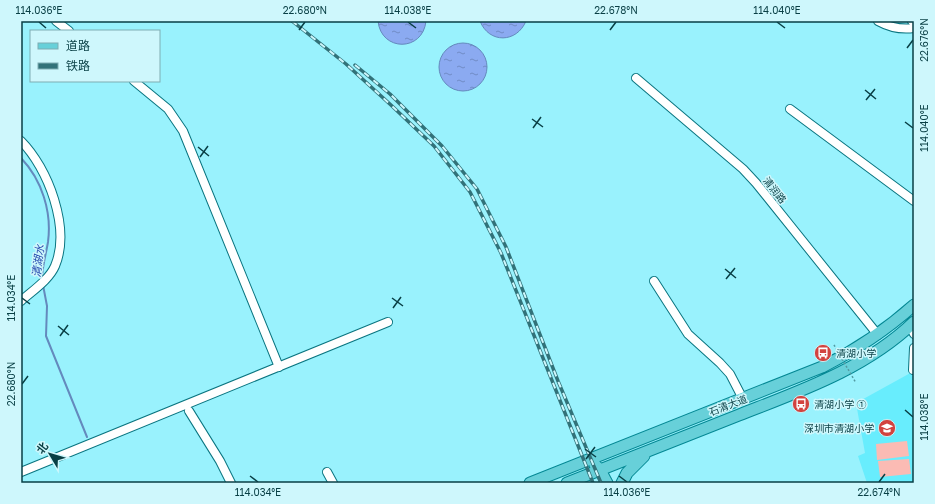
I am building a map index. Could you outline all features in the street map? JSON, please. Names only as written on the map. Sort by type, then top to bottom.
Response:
[{"type":"main road","name":"石清大道","points":[[530,483],[822,367],[842,357],[878,335],[914,305]]},
{"type":"main road","name":"石清大道","points":[[567,483],[581,480],[600,470],[829,378],[872,355],[913,328]]},
{"type":"main road","points":[[622,483],[627,473],[636,463],[655,449]]},
{"type":"main road","points":[[581,480],[580,472],[585,460],[600,470],[607,483]]},
{"type":"street","points":[[56,21],[68,30]]},
{"type":"street","points":[[878,21],[886,26],[896,28],[914,28]]},
{"type":"street","name":"清润路","points":[[636,78],[743,169],[756,183],[878,335]]},
{"type":"street","points":[[135,82],[168,109],[183,131],[279,367]]},
{"type":"street","points":[[790,108],[914,201]]},
{"type":"street","points":[[21,141],[32,153],[42,168],[54,197],[59,230],[58,253],[55,265],[48,276],[21,301]]},
{"type":"street","points":[[654,281],[688,334],[730,374],[743,399]]},
{"type":"street","points":[[21,472],[388,322]]},
{"type":"street","points":[[913,370],[914,348]]},
{"type":"street","points":[[190,411],[220,461],[231,483]]},
{"type":"street","points":[[327,472],[333,483]]},
{"type":"path","points":[[834,345],[856,383]]},
{"type":"shaded area","name":"深圳市清湖小学","points":[[914,371],[914,483],[867,483],[858,456],[865,453],[856,403]]},
{"type":"shaded area","points":[[907,441],[909,456],[877,460],[876,444]]},
{"type":"shaded area","points":[[909,459],[911,474],[880,477],[878,461]]},
{"type":"water","points":[[378,21],[426,21],[423,31],[418,38],[410,43],[402,44],[394,43],[386,38],[381,31]]},
{"type":"water","points":[[480,21],[526,21],[516,34],[503,38],[490,34],[484,29]]},
{"type":"water","points":[[463,43],[472,45],[480,50],[485,58],[487,67],[485,76],[480,84],[472,89],[463,91],[454,89],[446,84],[441,76],[439,67],[441,58],[446,50],[454,45]]},
{"type":"waterway","name":"清湖水","points":[[21,158],[35,176],[47,208],[49,231],[42,279]]},
{"type":"waterway","name":"清湖水","points":[[43,285],[47,306],[46,336],[87,437]]},
{"type":"railway","points":[[292,21],[346,64],[434,146],[470,192],[501,253],[593,483]]},
{"type":"railway","points":[[355,65],[390,94],[442,146],[477,189],[506,247],[558,381],[601,483]]},
{"type":"place","name":"清湖小学","points":[[823,353]]},
{"type":"place","name":"清湖小学 ①","points":[[801,404]]},
{"type":"place","name":"深圳市清湖小学","points":[[887,428]]}]
